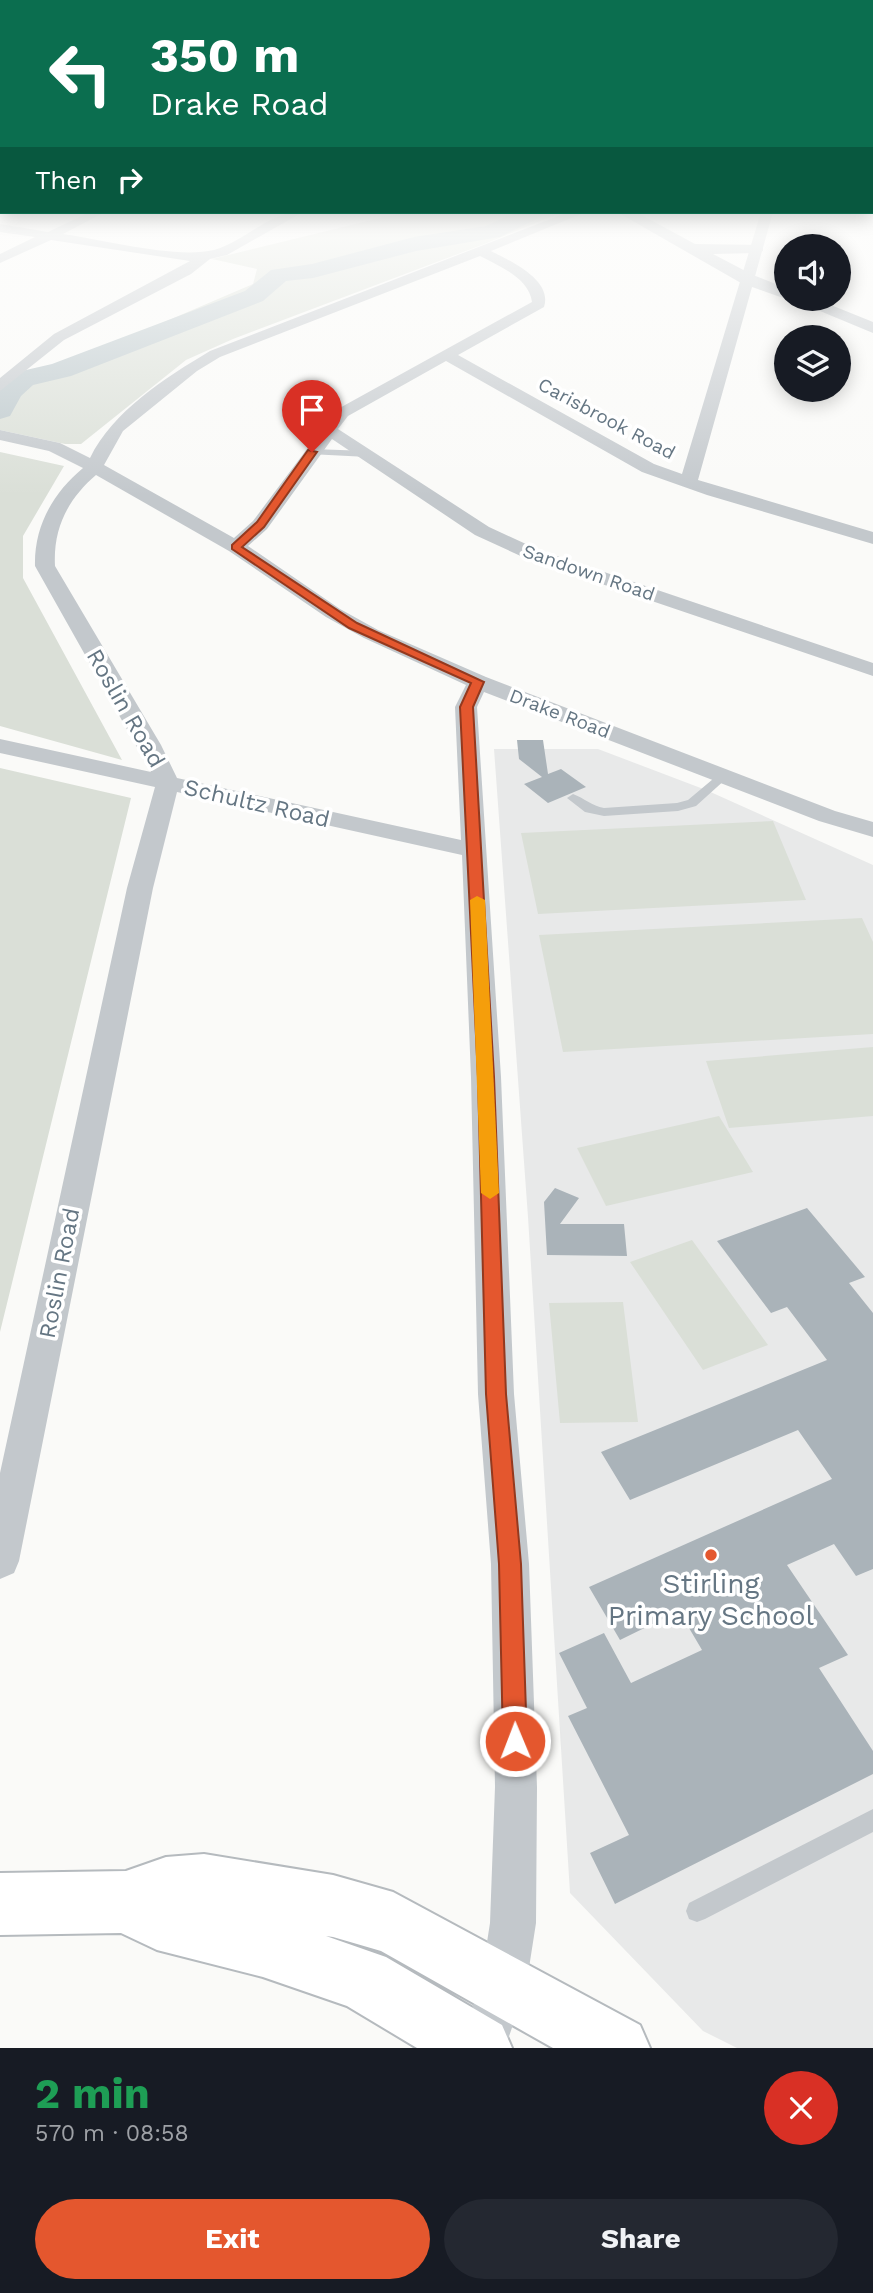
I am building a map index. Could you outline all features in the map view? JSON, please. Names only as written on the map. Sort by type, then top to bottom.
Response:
[{"type":"main road","points":[[0,1904],[126,1902],[166,1888],[204,1885],[333,1906],[393,1923],[503,1987],[617,2048]]},
{"type":"main road","points":[[126,1902],[157,1919],[263,1945],[363,1980],[480,2048]]},
{"type":"street","points":[[0,386],[59,337],[121,305]]},
{"type":"street","name":"Roslin Road","points":[[0,1561],[140,888],[168,783],[150,745],[45,566],[44,552],[57,509],[72,486],[94,467],[107,438],[117,427],[206,358],[343,305]]},
{"type":"street","points":[[236,547],[260,525],[342,413],[538,305]]},
{"type":"street","points":[[688,483],[738,305]]},
{"type":"street","points":[[830,311],[873,328]]},
{"type":"street","name":"Carisbrook Road","points":[[449,356],[627,457],[688,483],[873,538]]},
{"type":"street","name":"Sandown Road","points":[[327,430],[368,454],[476,527],[510,544],[873,670]]},
{"type":"street","name":"Drake Road","points":[[3,436],[54,447],[94,467],[236,547],[353,625],[478,682],[873,830]]},
{"type":"street","points":[[478,682],[466,707],[486,1077],[496,1394],[510,1564],[514,1699],[513,1923],[503,1987],[480,2048]]},
{"type":"street","name":"Schultz Road","points":[[0,746],[474,850]]},
{"type":"lane","points":[[312,452],[368,454]]},
{"type":"lane","points":[[573,798],[589,809],[604,812],[678,807],[692,803],[723,776]]},
{"type":"lane","points":[[697,1911],[873,1821]]},
{"type":"shaded area","points":[[205,305],[324,305],[186,360],[81,444],[65,444],[0,430],[0,393],[18,378]]},
{"type":"shaded area","points":[[0,452],[64,466],[23,536],[23,578],[122,760],[0,726]]},
{"type":"shaded area","name":"Stirling Primary School","points":[[494,749],[598,749],[706,790],[873,865],[873,2048],[737,2048],[703,2031],[570,1893],[528,1217]]},
{"type":"shaded area","points":[[0,768],[131,798],[0,1332]]},
{"type":"shaded area","points":[[773,821],[806,900],[538,914],[521,833]]},
{"type":"shaded area","points":[[862,918],[873,942],[873,1034],[563,1052],[539,935]]},
{"type":"shaded area","points":[[873,1047],[873,1116],[729,1128],[706,1061]]},
{"type":"shaded area","points":[[719,1116],[753,1172],[606,1206],[577,1148]]},
{"type":"shaded area","points":[[692,1240],[768,1345],[703,1370],[630,1262]]},
{"type":"shaded area","points":[[623,1302],[638,1422],[560,1423],[549,1303]]},
{"type":"building","points":[[517,740],[543,740],[548,774],[561,769],[586,787],[548,803],[524,784],[542,777],[519,759]]},
{"type":"building","points":[[555,1188],[579,1198],[560,1224],[624,1224],[627,1256],[547,1255],[544,1202]]},
{"type":"building","points":[[807,1208],[865,1277],[849,1283],[873,1313],[873,1569],[856,1576],[834,1544],[787,1565],[848,1655],[819,1668],[873,1751],[873,1774],[615,1904],[590,1853],[629,1835],[568,1716],[587,1708],[559,1653],[604,1633],[631,1683],[702,1650],[679,1611],[620,1640],[589,1587],[832,1479],[798,1430],[630,1500],[601,1452],[827,1360],[787,1307],[771,1313],[717,1241]]},
{"type":"waterway","points":[[0,410],[9,392],[23,379],[61,370],[232,305]]},
{"type":"slow traffic","points":[[477,900],[490,1193]]},
{"type":"place","name":"Stirling Primary School","points":[[711,1555]]},
{"type":"route","points":[[312,452],[260,525],[236,547],[353,625],[478,682],[468,697],[466,707],[486,1077],[496,1394],[510,1564],[515,1741]]}]
